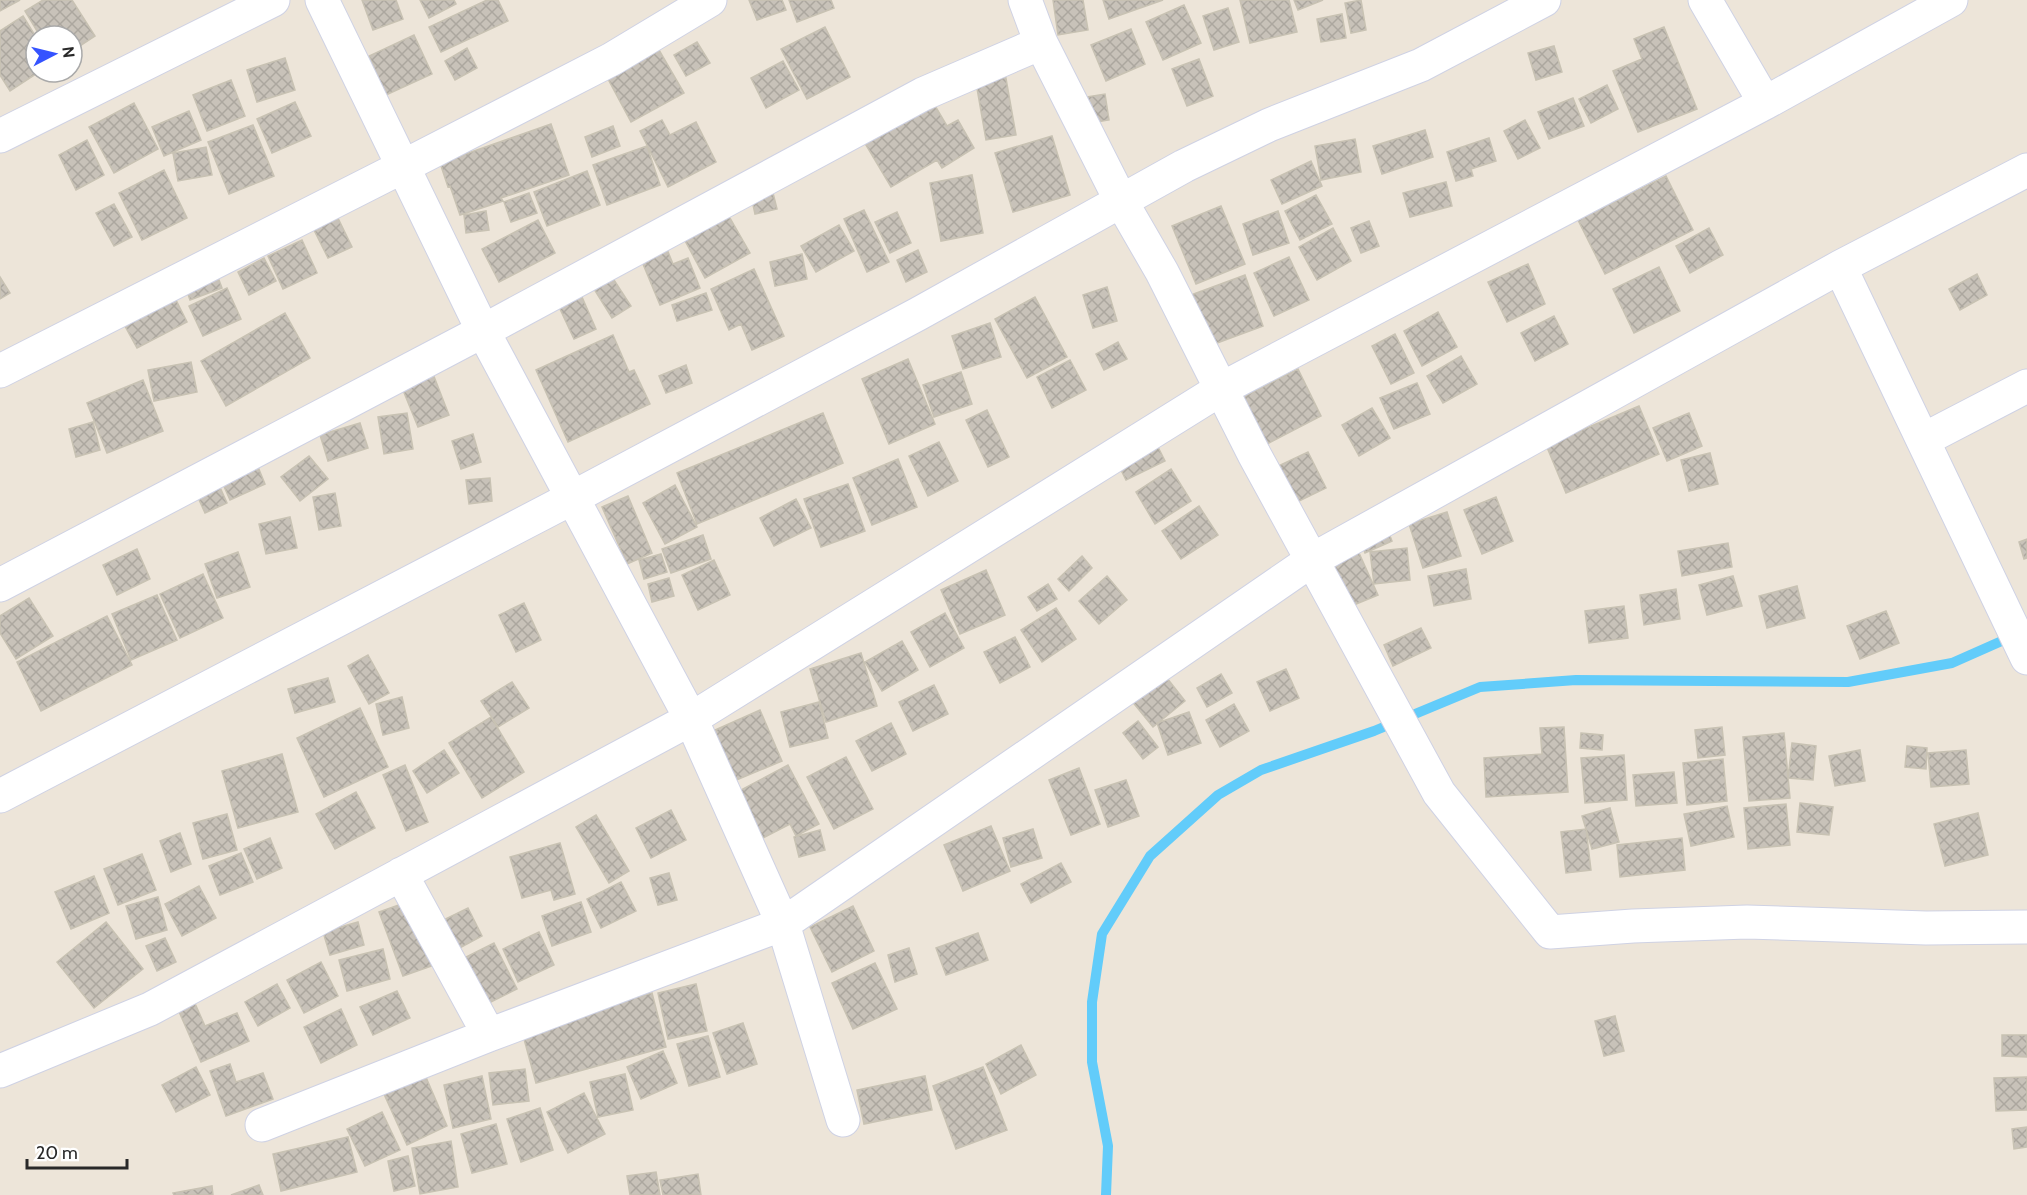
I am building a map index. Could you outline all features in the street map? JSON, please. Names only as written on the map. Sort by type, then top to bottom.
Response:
[{"type":"street","points":[[0,136],[273,0]]},
{"type":"street","points":[[322,0],[405,166],[483,331],[691,718],[783,924],[843,1120]]},
{"type":"street","points":[[0,370],[612,59],[710,0]]},
{"type":"street","points":[[1025,0],[1041,43],[1121,201],[1162,272],[1221,389],[1439,794],[1550,932],[1747,922],[1926,928],[2027,927]]},
{"type":"street","points":[[0,796],[572,498],[918,314],[1184,166],[1269,124],[1421,65],[1544,0]]},
{"type":"street","points":[[1705,0],[1765,103]]},
{"type":"street","points":[[0,1071],[150,1009],[691,718],[1221,389],[1765,103],[1951,0]]},
{"type":"street","points":[[0,585],[483,331],[923,94],[1041,43]]},
{"type":"street","points":[[262,1125],[489,1035],[783,924],[1312,560],[1840,267],[2027,170]]},
{"type":"street","points":[[1840,267],[2027,658]]},
{"type":"street","points":[[1923,440],[2027,386]]},
{"type":"street","points":[[401,874],[489,1035]]},
{"type":"building","points":[[0,0],[20,0],[0,11]]},
{"type":"building","points":[[43,0],[72,0],[95,36],[84,43],[84,24],[33,24],[25,11]]},
{"type":"building","points":[[362,0],[396,0],[403,19],[373,30]]},
{"type":"building","points":[[420,0],[454,0],[456,4],[429,18]]},
{"type":"building","points":[[487,0],[498,0],[508,21],[441,52],[429,27]]},
{"type":"building","points":[[749,0],[782,0],[786,10],[757,20]]},
{"type":"building","points":[[789,0],[831,0],[834,8],[797,22]]},
{"type":"building","points":[[1053,0],[1083,0],[1088,30],[1058,35]]},
{"type":"building","points":[[1103,0],[1163,0],[1109,19]]},
{"type":"building","points":[[1240,0],[1289,0],[1297,32],[1250,43]]},
{"type":"building","points":[[1294,0],[1323,0],[1298,10]]},
{"type":"building","points":[[1361,0],[1366,30],[1351,33],[1345,3]]},
{"type":"building","points":[[1184,5],[1201,43],[1163,60],[1146,22]]},
{"type":"building","points":[[1228,8],[1239,42],[1214,50],[1203,16]]},
{"type":"building","points":[[1342,14],[1346,38],[1321,42],[1317,19]]},
{"type":"building","points":[[23,16],[28,24],[24,24],[24,82],[10,91],[0,75],[0,31]]},
{"type":"building","points":[[825,27],[850,77],[807,99],[781,49]]},
{"type":"building","points":[[1664,27],[1697,109],[1638,132],[1613,71],[1642,59],[1634,39]]},
{"type":"building","points":[[1131,29],[1145,64],[1106,81],[1091,45]]},
{"type":"building","points":[[414,35],[432,74],[386,95],[369,56]]},
{"type":"building","points":[[697,42],[710,63],[686,76],[674,55]]},
{"type":"building","points":[[1554,46],[1562,72],[1536,80],[1528,53]]},
{"type":"building","points":[[467,48],[477,68],[455,80],[445,61]]},
{"type":"building","points":[[659,50],[684,93],[631,122],[608,79]]},
{"type":"building","points":[[285,58],[295,90],[257,102],[247,70]]},
{"type":"building","points":[[1199,59],[1213,96],[1187,106],[1172,69]]},
{"type":"building","points":[[783,61],[799,90],[766,108],[751,78]]},
{"type":"building","points":[[1005,73],[1016,135],[986,140],[975,77]]},
{"type":"building","points":[[231,80],[245,116],[207,131],[193,95]]},
{"type":"building","points":[[1607,85],[1618,109],[1591,123],[1579,99]]},
{"type":"building","points":[[928,94],[947,126],[958,120],[974,148],[942,168],[937,160],[891,187],[860,135]]},
{"type":"building","points":[[1105,94],[1109,120],[1091,123],[1086,97]]},
{"type":"building","points":[[1573,98],[1584,126],[1549,139],[1538,112]]},
{"type":"building","points":[[295,102],[311,136],[272,153],[257,119]]},
{"type":"building","points":[[134,103],[158,149],[114,173],[89,127]]},
{"type":"building","points":[[189,111],[201,140],[164,156],[152,127]]},
{"type":"building","points":[[662,120],[670,135],[696,122],[716,162],[668,187],[640,131]]},
{"type":"building","points":[[1525,120],[1540,148],[1518,159],[1504,131]]},
{"type":"building","points":[[551,124],[569,175],[501,198],[503,201],[460,215],[440,163]]},
{"type":"building","points":[[253,125],[274,176],[229,194],[208,142]]},
{"type":"building","points":[[613,126],[620,146],[592,157],[585,137]]},
{"type":"building","points":[[1425,130],[1433,157],[1382,174],[1373,146]]},
{"type":"building","points":[[1052,136],[1070,195],[1013,212],[995,153]]},
{"type":"building","points":[[1489,138],[1496,161],[1471,169],[1473,176],[1456,181],[1447,152]]},
{"type":"building","points":[[1355,139],[1361,172],[1321,180],[1315,146]]},
{"type":"building","points":[[87,140],[104,175],[76,190],[59,155]]},
{"type":"building","points":[[647,146],[660,185],[607,205],[593,165]]},
{"type":"building","points":[[206,147],[212,175],[178,181],[173,153]]},
{"type":"building","points":[[1311,161],[1322,186],[1282,204],[1271,180]]},
{"type":"building","points":[[164,170],[187,218],[142,240],[119,193]]},
{"type":"building","points":[[587,171],[600,205],[547,226],[534,192]]},
{"type":"building","points":[[972,175],[983,233],[941,241],[930,183]]},
{"type":"building","points":[[1666,176],[1693,230],[1605,274],[1578,220]]},
{"type":"building","points":[[770,181],[777,209],[755,214],[749,186]]},
{"type":"building","points":[[1446,182],[1452,206],[1410,217],[1403,193]]},
{"type":"building","points":[[529,193],[537,213],[511,222],[504,202]]},
{"type":"building","points":[[1316,195],[1332,224],[1300,240],[1285,211]]},
{"type":"building","points":[[114,204],[132,237],[114,246],[96,213]]},
{"type":"building","points":[[1221,206],[1245,264],[1196,284],[1172,226]]},
{"type":"building","points":[[864,210],[889,262],[867,272],[844,219]]},
{"type":"building","points":[[486,211],[489,230],[466,233],[464,215]]},
{"type":"building","points":[[726,211],[750,253],[705,278],[682,235]]},
{"type":"building","points":[[1278,211],[1289,243],[1253,255],[1243,224]]},
{"type":"building","points":[[335,212],[352,247],[328,258],[311,224]]},
{"type":"building","points":[[897,212],[911,243],[890,253],[875,222]]},
{"type":"building","points":[[538,220],[555,253],[499,282],[482,249]]},
{"type":"building","points":[[1369,221],[1379,246],[1361,253],[1351,228]]},
{"type":"building","points":[[839,225],[854,251],[816,272],[801,246]]},
{"type":"building","points":[[1333,228],[1351,261],[1317,280],[1299,247]]},
{"type":"building","points":[[1709,228],[1723,255],[1690,273],[1676,246]]},
{"type":"building","points":[[302,240],[317,273],[283,289],[268,256]]},
{"type":"building","points":[[664,242],[673,264],[688,258],[700,288],[660,305],[638,252]]},
{"type":"building","points":[[918,250],[927,272],[906,282],[897,260]]},
{"type":"building","points":[[802,254],[807,279],[775,286],[770,262]]},
{"type":"building","points":[[1289,257],[1309,300],[1274,316],[1254,273]]},
{"type":"building","points":[[264,258],[276,281],[249,295],[238,272]]},
{"type":"building","points":[[1528,264],[1545,304],[1507,322],[1488,282]]},
{"type":"building","points":[[1659,267],[1680,311],[1634,333],[1613,289]]},
{"type":"building","points":[[754,269],[784,336],[752,350],[741,324],[729,330],[711,289]]},
{"type":"building","points":[[216,272],[222,288],[190,300],[184,283]]},
{"type":"building","points":[[1977,274],[1987,295],[1960,310],[1949,289]]},
{"type":"building","points":[[1245,275],[1263,326],[1209,346],[1191,295]]},
{"type":"building","points":[[0,277],[10,293],[0,299]]},
{"type":"building","points":[[612,277],[631,306],[612,318],[594,289]]},
{"type":"building","points":[[1107,287],[1117,321],[1093,328],[1083,295]]},
{"type":"building","points":[[227,288],[241,319],[203,336],[189,306]]},
{"type":"building","points":[[171,290],[187,322],[137,348],[120,317]]},
{"type":"building","points":[[706,293],[712,310],[677,321],[672,305]]},
{"type":"building","points":[[582,297],[596,329],[574,339],[559,307]]},
{"type":"building","points":[[1035,297],[1067,357],[1027,378],[995,319]]},
{"type":"building","points":[[1438,312],[1457,347],[1422,366],[1404,331]]},
{"type":"building","points":[[285,313],[310,358],[226,406],[201,361]]},
{"type":"building","points":[[1554,316],[1568,344],[1535,361],[1521,333]]},
{"type":"building","points":[[990,323],[1001,357],[963,369],[952,336]]},
{"type":"building","points":[[1395,334],[1414,373],[1391,384],[1372,346]]},
{"type":"building","points":[[613,335],[629,372],[634,370],[650,404],[568,442],[536,370]]},
{"type":"building","points":[[1118,342],[1127,359],[1104,370],[1096,354]]},
{"type":"building","points":[[1461,356],[1477,384],[1443,403],[1427,376]]},
{"type":"building","points":[[908,359],[935,424],[889,444],[862,379]]},
{"type":"building","points":[[1070,360],[1086,390],[1052,408],[1037,377]]},
{"type":"building","points":[[428,361],[449,415],[418,427],[396,373]]},
{"type":"building","points":[[191,362],[197,392],[154,401],[148,370]]},
{"type":"building","points":[[686,365],[692,383],[666,393],[659,376]]},
{"type":"building","points":[[1298,369],[1321,416],[1267,444],[1243,397]]},
{"type":"building","points":[[961,372],[972,404],[934,417],[923,385]]},
{"type":"building","points":[[143,380],[163,431],[107,453],[87,403]]},
{"type":"building","points":[[1417,383],[1430,414],[1394,429],[1380,398]]},
{"type":"building","points":[[1639,406],[1659,454],[1566,493],[1546,445]]},
{"type":"building","points":[[1372,408],[1390,438],[1359,456],[1342,425]]},
{"type":"building","points":[[987,410],[1009,457],[988,467],[966,420]]},
{"type":"building","points":[[407,413],[413,449],[384,454],[378,417]]},
{"type":"building","points":[[823,413],[843,463],[697,524],[677,473]]},
{"type":"building","points":[[1689,413],[1702,446],[1667,461],[1653,428]]},
{"type":"building","points":[[93,422],[100,450],[76,457],[69,429]]},
{"type":"building","points":[[360,423],[368,448],[328,461],[320,435]]},
{"type":"building","points":[[473,434],[481,462],[461,469],[452,441]]},
{"type":"building","points":[[939,442],[958,481],[928,496],[909,456]]},
{"type":"building","points":[[1158,447],[1165,461],[1126,480],[1119,466]]},
{"type":"building","points":[[1308,452],[1326,488],[1293,504],[1276,467]]},
{"type":"building","points":[[1710,453],[1718,484],[1689,491],[1681,460]]},
{"type":"building","points":[[309,456],[328,479],[300,501],[281,477]]},
{"type":"building","points":[[254,457],[265,484],[230,500],[218,473]]},
{"type":"building","points":[[898,459],[917,507],[872,525],[853,478]]},
{"type":"building","points":[[1171,469],[1191,501],[1155,524],[1136,492]]},
{"type":"building","points":[[214,474],[227,503],[205,513],[192,484]]},
{"type":"building","points":[[490,478],[492,501],[469,504],[466,480]]},
{"type":"building","points":[[848,484],[865,531],[821,547],[804,499]]},
{"type":"building","points":[[675,485],[697,527],[665,544],[643,503]]},
{"type":"building","points":[[335,493],[341,526],[319,530],[313,497]]},
{"type":"building","points":[[628,496],[652,553],[627,564],[602,507]]},
{"type":"building","points":[[1496,497],[1513,541],[1482,554],[1464,510]]},
{"type":"building","points":[[796,499],[811,528],[774,546],[760,518]]},
{"type":"building","points":[[1199,506],[1218,535],[1181,559],[1162,531]]},
{"type":"building","points":[[1447,512],[1461,556],[1423,568],[1409,524]]},
{"type":"building","points":[[290,517],[297,548],[266,554],[259,524]]},
{"type":"building","points":[[1385,523],[1392,541],[1365,553],[1358,535]]},
{"type":"building","points":[[703,535],[711,559],[671,573],[662,549]]},
{"type":"building","points":[[2027,539],[2027,558],[2024,559],[2019,542]]},
{"type":"building","points":[[1728,543],[1732,567],[1682,576],[1678,551]]},
{"type":"building","points":[[1355,544],[1378,595],[1344,609],[1322,559]]},
{"type":"building","points":[[1407,548],[1410,580],[1374,584],[1370,552]]},
{"type":"building","points":[[137,549],[150,579],[117,595],[103,565]]},
{"type":"building","points":[[238,552],[250,587],[217,598],[205,564]]},
{"type":"building","points":[[661,554],[667,572],[644,579],[639,560]]},
{"type":"building","points":[[1082,556],[1092,568],[1069,591],[1058,579]]},
{"type":"building","points":[[714,560],[730,595],[698,610],[682,575]]},
{"type":"building","points":[[1466,569],[1471,599],[1434,606],[1428,576]]},
{"type":"building","points":[[986,570],[1005,615],[960,634],[941,590]]},
{"type":"building","points":[[203,574],[223,618],[180,638],[160,594]]},
{"type":"building","points":[[1107,576],[1127,600],[1099,624],[1079,601]]},
{"type":"building","points":[[1733,576],[1742,606],[1707,615],[1699,585]]},
{"type":"building","points":[[669,578],[674,596],[652,602],[648,584]]},
{"type":"building","points":[[1048,584],[1057,599],[1037,611],[1028,597]]},
{"type":"building","points":[[1797,586],[1805,618],[1767,628],[1759,596]]},
{"type":"building","points":[[1676,589],[1680,619],[1644,625],[1640,595]]},
{"type":"building","points":[[157,595],[177,640],[131,660],[112,614]]},
{"type":"building","points":[[29,598],[53,636],[16,659],[0,633],[0,616]]},
{"type":"building","points":[[524,603],[541,640],[516,652],[499,615]]},
{"type":"building","points":[[1624,606],[1628,638],[1589,643],[1585,611]]},
{"type":"building","points":[[1056,608],[1076,639],[1042,662],[1021,630]]},
{"type":"building","points":[[1886,611],[1899,643],[1860,659],[1847,626]]},
{"type":"building","points":[[945,613],[964,648],[930,667],[911,632]]},
{"type":"building","points":[[107,616],[132,665],[41,711],[17,662]]},
{"type":"building","points":[[1421,628],[1431,648],[1393,666],[1384,645]]},
{"type":"building","points":[[1015,637],[1030,667],[1000,683],[984,652]]},
{"type":"building","points":[[902,641],[918,670],[882,691],[865,662]]},
{"type":"building","points":[[861,653],[877,706],[826,722],[810,669]]},
{"type":"building","points":[[368,655],[389,693],[369,704],[348,666]]},
{"type":"building","points":[[1286,669],[1299,698],[1270,711],[1257,682]]},
{"type":"building","points":[[1163,673],[1185,701],[1153,727],[1131,700]]},
{"type":"building","points":[[1221,674],[1232,693],[1207,707],[1197,688]]},
{"type":"building","points":[[328,678],[335,702],[295,713],[288,689]]},
{"type":"building","points":[[512,682],[529,708],[498,727],[481,701]]},
{"type":"building","points":[[934,685],[948,714],[913,731],[899,702]]},
{"type":"building","points":[[402,697],[409,728],[383,735],[376,704]]},
{"type":"building","points":[[819,702],[828,738],[790,747],[781,712]]},
{"type":"building","points":[[1234,704],[1249,731],[1220,747],[1206,720]]},
{"type":"building","points":[[360,708],[388,767],[324,797],[297,738]]},
{"type":"building","points":[[760,710],[782,761],[734,781],[713,731]]},
{"type":"building","points":[[1189,712],[1201,743],[1168,755],[1157,723]]},
{"type":"building","points":[[491,717],[524,772],[482,798],[449,743]]},
{"type":"building","points":[[1138,721],[1158,747],[1143,759],[1123,733]]},
{"type":"building","points":[[891,723],[906,754],[872,771],[856,741]]},
{"type":"building","points":[[1564,727],[1568,792],[1486,797],[1484,758],[1542,754],[1540,728]]},
{"type":"building","points":[[1722,727],[1725,755],[1698,758],[1695,730]]},
{"type":"building","points":[[1581,733],[1603,735],[1602,750],[1580,748]]},
{"type":"building","points":[[1784,733],[1790,798],[1749,801],[1743,737]]},
{"type":"building","points":[[1792,743],[1816,746],[1813,780],[1788,778]]},
{"type":"building","points":[[1907,746],[1927,748],[1926,769],[1905,767]]},
{"type":"building","points":[[444,750],[459,773],[427,793],[413,771]]},
{"type":"building","points":[[1860,750],[1865,781],[1835,786],[1829,756]]},
{"type":"building","points":[[1966,750],[1969,784],[1931,787],[1928,753]]},
{"type":"building","points":[[282,754],[298,812],[238,828],[222,771]]},
{"type":"building","points":[[1624,755],[1627,800],[1585,803],[1581,758]]},
{"type":"building","points":[[846,757],[873,809],[834,829],[807,777]]},
{"type":"building","points":[[1723,759],[1727,801],[1687,805],[1683,763]]},
{"type":"building","points":[[405,765],[428,822],[406,831],[383,775]]},
{"type":"building","points":[[788,765],[819,824],[796,836],[790,824],[763,838],[739,791]]},
{"type":"building","points":[[1079,768],[1100,824],[1071,835],[1049,780]]},
{"type":"building","points":[[1674,772],[1677,803],[1636,806],[1633,775]]},
{"type":"building","points":[[1126,780],[1139,816],[1108,827],[1095,790]]},
{"type":"building","points":[[356,792],[375,828],[335,849],[316,814]]},
{"type":"building","points":[[1800,803],[1833,807],[1829,835],[1797,832]]},
{"type":"building","points":[[1786,804],[1790,845],[1748,849],[1744,808]]},
{"type":"building","points":[[1727,806],[1734,837],[1691,846],[1684,814]]},
{"type":"building","points":[[1610,808],[1619,842],[1592,849],[1582,816]]},
{"type":"building","points":[[671,810],[686,840],[651,858],[636,828]]},
{"type":"building","points":[[1978,813],[1988,855],[1945,866],[1934,824]]},
{"type":"building","points":[[227,814],[237,850],[203,859],[193,823]]},
{"type":"building","points":[[596,815],[629,871],[609,883],[576,827]]},
{"type":"building","points":[[991,826],[1010,871],[963,891],[944,845]]},
{"type":"building","points":[[1033,829],[1042,858],[1011,867],[1003,838]]},
{"type":"building","points":[[1586,829],[1591,870],[1566,873],[1561,832]]},
{"type":"building","points":[[820,830],[825,850],[799,857],[794,837]]},
{"type":"building","points":[[180,833],[191,864],[171,872],[160,841]]},
{"type":"building","points":[[270,838],[282,868],[257,879],[244,849]]},
{"type":"building","points":[[1682,838],[1685,870],[1620,877],[1617,845]]},
{"type":"building","points":[[560,843],[575,894],[554,900],[551,890],[522,898],[510,857]]},
{"type":"building","points":[[241,853],[253,882],[220,895],[209,866]]},
{"type":"building","points":[[142,854],[156,890],[118,905],[104,869]]},
{"type":"building","points":[[1061,863],[1071,882],[1031,903],[1021,884]]},
{"type":"building","points":[[669,873],[677,900],[658,905],[650,878]]},
{"type":"building","points":[[94,876],[109,913],[71,929],[55,892]]},
{"type":"building","points":[[621,882],[636,911],[601,928],[587,899]]},
{"type":"building","points":[[199,886],[216,918],[182,936],[165,904]]},
{"type":"building","points":[[158,897],[167,930],[136,939],[126,906]]},
{"type":"building","points":[[413,900],[437,964],[403,976],[379,912]]},
{"type":"building","points":[[581,902],[591,932],[552,946],[542,916]]},
{"type":"building","points":[[853,906],[874,951],[832,972],[810,927]]},
{"type":"building","points":[[468,908],[482,936],[443,957],[429,927]]},
{"type":"building","points":[[106,922],[143,969],[94,1008],[57,962]]},
{"type":"building","points":[[358,922],[364,945],[330,955],[323,932]]},
{"type":"building","points":[[539,932],[554,965],[518,982],[503,949]]},
{"type":"building","points":[[978,933],[988,960],[946,975],[936,948]]},
{"type":"building","points":[[165,938],[176,962],[157,971],[146,946]]},
{"type":"building","points":[[494,943],[517,989],[473,1011],[450,965]]},
{"type":"building","points":[[909,948],[917,974],[895,982],[888,955]]},
{"type":"building","points":[[383,949],[390,979],[347,991],[339,960]]},
{"type":"building","points":[[321,962],[338,996],[304,1013],[287,980]]},
{"type":"building","points":[[875,963],[897,1009],[853,1029],[832,983]]},
{"type":"building","points":[[277,984],[290,1008],[258,1026],[245,1002]]},
{"type":"building","points":[[696,984],[707,1031],[668,1039],[658,993]]},
{"type":"building","points":[[397,991],[410,1018],[373,1035],[360,1007]]},
{"type":"building","points":[[652,993],[666,1047],[536,1083],[521,1028]]},
{"type":"building","points":[[193,999],[205,1026],[237,1013],[249,1041],[201,1062],[177,1007]]},
{"type":"building","points":[[341,1009],[357,1045],[321,1063],[304,1027]]},
{"type":"building","points":[[1615,1016],[1624,1051],[1604,1056],[1595,1021]]},
{"type":"building","points":[[743,1023],[757,1064],[727,1074],[713,1033]]},
{"type":"building","points":[[2002,1035],[2027,1035],[2027,1057],[2002,1056]]},
{"type":"building","points":[[708,1036],[720,1077],[689,1086],[677,1044]]},
{"type":"building","points":[[1021,1045],[1036,1075],[1001,1094],[986,1064]]},
{"type":"building","points":[[663,1051],[677,1083],[641,1099],[627,1067]]},
{"type":"building","points":[[230,1064],[236,1082],[263,1073],[273,1099],[226,1116],[210,1071]]},
{"type":"building","points":[[196,1067],[210,1095],[176,1112],[162,1085]]},
{"type":"building","points":[[983,1067],[1007,1130],[956,1149],[933,1086]]},
{"type":"building","points":[[525,1069],[529,1101],[493,1105],[489,1073]]},
{"type":"building","points":[[625,1074],[633,1110],[598,1117],[590,1082]]},
{"type":"building","points":[[425,1075],[447,1126],[407,1145],[384,1094]]},
{"type":"building","points":[[482,1076],[491,1119],[453,1128],[444,1085]]},
{"type":"building","points":[[925,1076],[932,1110],[864,1124],[857,1090]]},
{"type":"building","points":[[2027,1077],[2027,1110],[1996,1111],[1994,1078]]},
{"type":"building","points":[[584,1093],[605,1134],[568,1153],[547,1112]]},
{"type":"building","points":[[540,1108],[553,1150],[521,1162],[507,1119]]},
{"type":"building","points":[[382,1112],[400,1150],[365,1166],[347,1129]]},
{"type":"building","points":[[496,1124],[507,1164],[472,1173],[461,1134]]},
{"type":"building","points":[[2027,1127],[2027,1147],[2014,1149],[2012,1129]]},
{"type":"building","points":[[348,1137],[357,1172],[281,1191],[273,1154]]},
{"type":"building","points":[[451,1141],[458,1187],[420,1194],[412,1148]]},
{"type":"building","points":[[408,1156],[415,1186],[394,1191],[388,1161]]},
{"type":"building","points":[[656,1172],[660,1195],[630,1195],[627,1176]]},
{"type":"building","points":[[698,1174],[701,1195],[663,1195],[660,1180]]},
{"type":"building","points":[[259,1185],[263,1195],[231,1195]]},
{"type":"building","points":[[212,1186],[213,1195],[174,1195],[173,1193]]},
{"type":"waterway","points":[[1106,1195],[1108,1146],[1092,1062],[1092,1002],[1102,934],[1150,856],[1218,795],[1261,770],[1374,731],[1480,687],[1576,680],[1848,682],[1952,663],[2013,636]]}]
